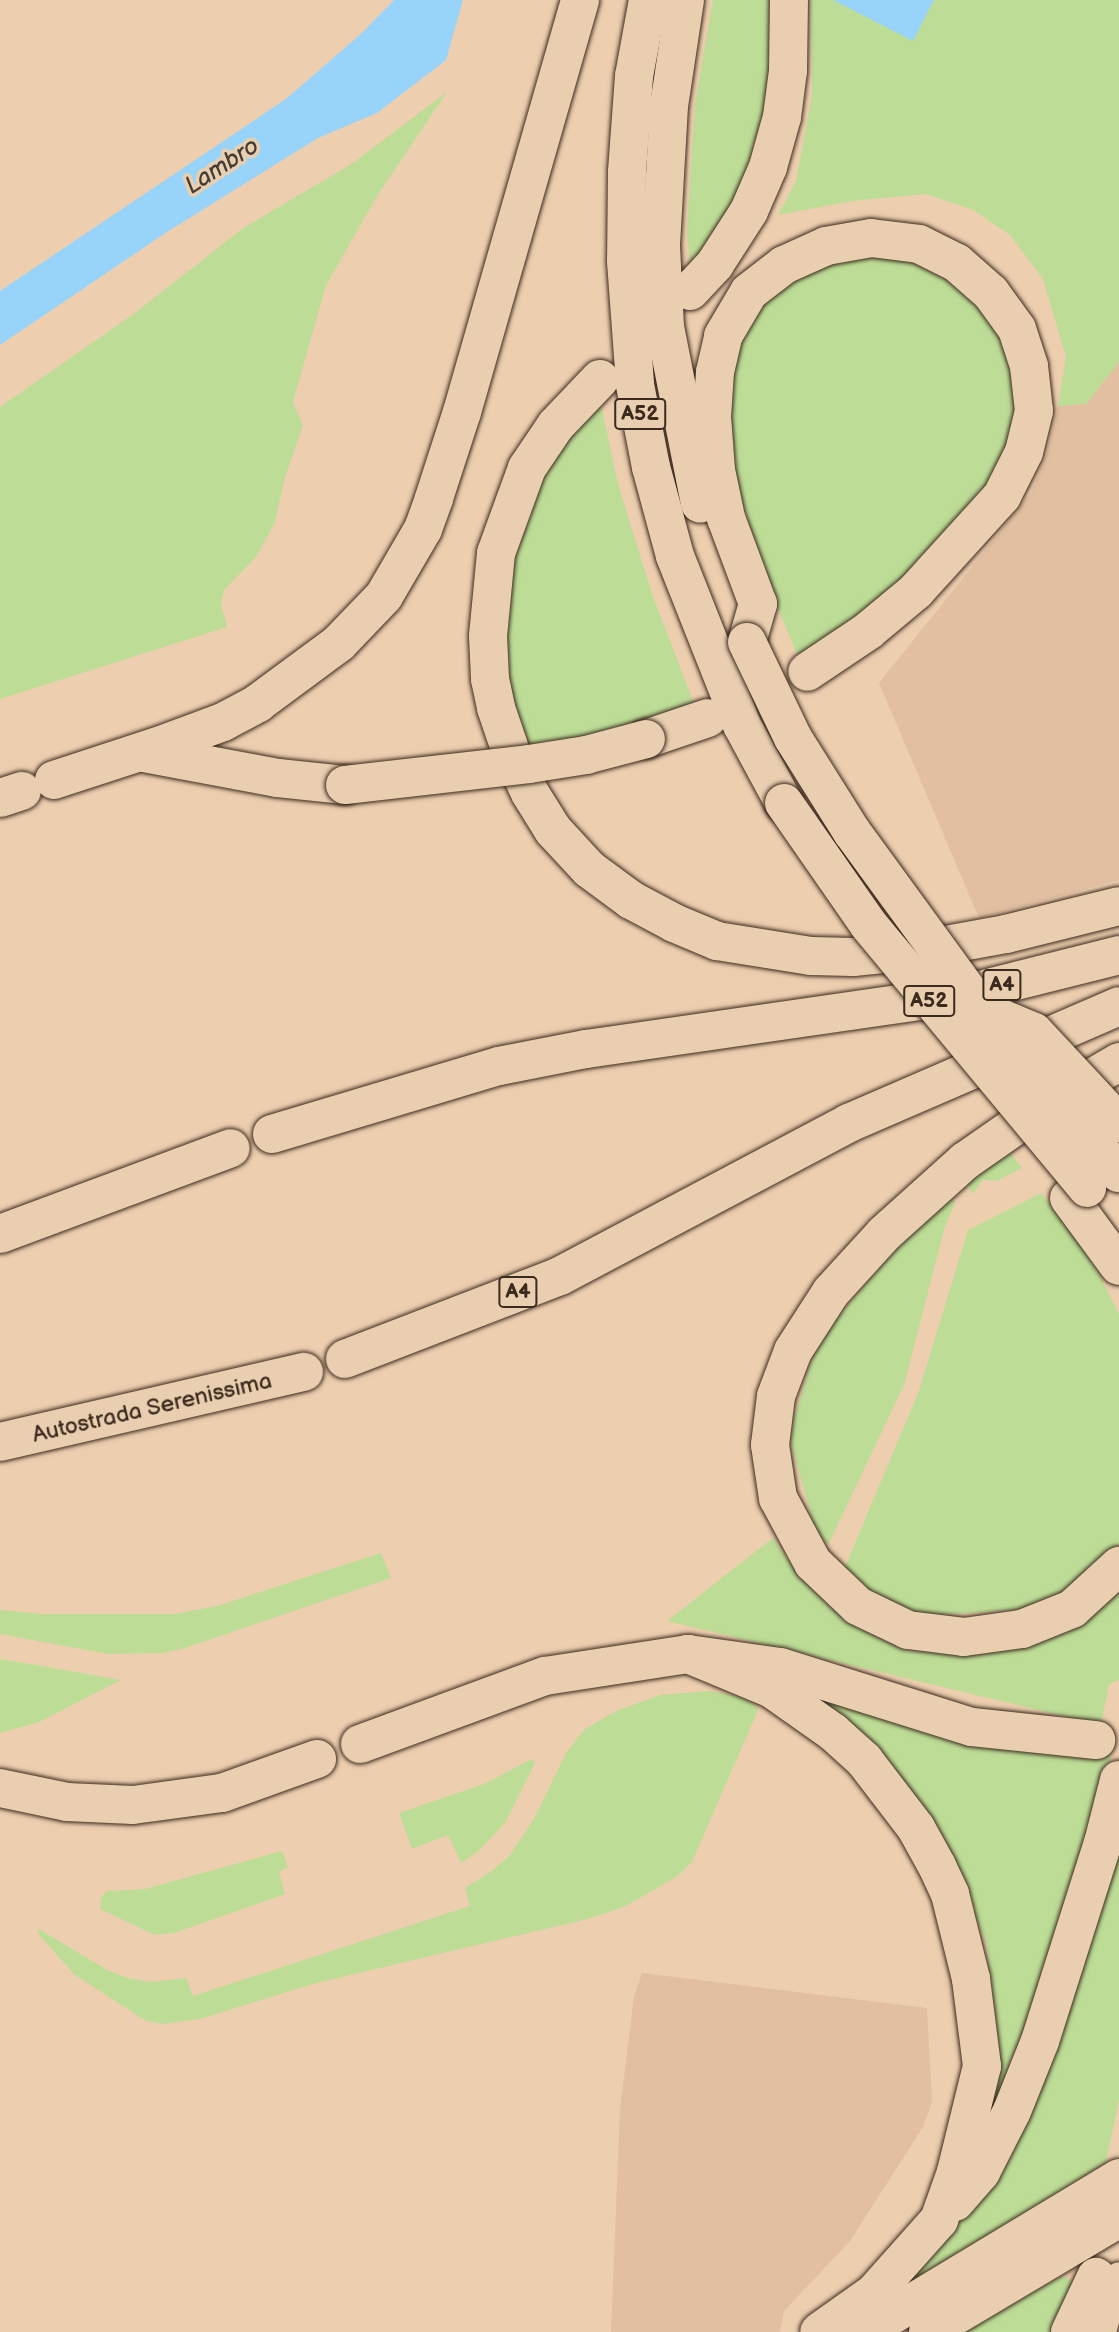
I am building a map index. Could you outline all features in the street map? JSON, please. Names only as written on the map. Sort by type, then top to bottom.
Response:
[{"type":"main road","points":[[26,790],[223,722],[258,704],[302,673],[360,623],[384,596],[408,559],[423,529],[462,412],[580,0]]},
{"type":"main road","name":"A52","points":[[648,0],[634,76],[627,172],[626,261],[635,385],[651,467],[675,556],[742,724],[784,803],[868,924],[1027,1119],[1092,1186],[1119,1220]]},
{"type":"main road","name":"A52","points":[[685,0],[676,47],[663,178],[665,327],[692,476],[712,551],[747,642],[793,738],[844,821],[982,1010],[1092,1186]]},
{"type":"main road","points":[[690,291],[715,264],[749,211],[768,167],[782,117],[789,0]]},
{"type":"main road","points":[[747,642],[758,604],[726,518],[716,470],[712,417],[715,372],[723,336],[749,292],[784,265],[826,246],[872,238],[919,244],[957,263],[991,293],[1017,329],[1029,366],[1034,411],[1024,452],[1002,496],[916,591],[868,631],[807,672]]},
{"type":"main road","points":[[600,379],[556,425],[527,468],[496,553],[488,636],[490,679],[496,708],[512,755],[530,793],[553,830],[589,869],[631,900],[674,923],[717,941],[811,956],[853,957],[913,951],[1006,934],[1119,906]]},
{"type":"main road","points":[[140,752],[278,778],[345,785],[586,755],[646,739],[708,718]]},
{"type":"main road","name":"A4","points":[[272,1133],[499,1066],[586,1049],[960,995],[1119,955]]},
{"type":"main road","name":"A4","points":[[345,1359],[560,1276],[849,1123],[1119,1006]]},
{"type":"main road","points":[[982,1010],[1034,1032],[1119,1123]]},
{"type":"main road","points":[[1119,1062],[1041,1108],[965,1161],[884,1234],[831,1292],[793,1351],[776,1396],[770,1445],[778,1498],[813,1563],[858,1606],[908,1630],[964,1637],[1022,1629],[1072,1609],[1119,1566]]},
{"type":"main road","points":[[0,1234],[91,1197],[231,1148]]},
{"type":"main road","points":[[1092,1186],[1119,1266]]},
{"type":"main road","name":"Autostrada Serenissima","points":[[0,1442],[304,1372]]},
{"type":"main road","points":[[688,1654],[772,1689],[833,1732],[864,1760],[916,1828],[950,1894],[971,1979],[982,2066],[956,2172],[939,2220]]},
{"type":"main road","points":[[360,1744],[545,1676],[688,1654],[780,1667],[972,1727],[1096,1740]]},
{"type":"main road","points":[[0,1788],[67,1802],[133,1805],[222,1793],[317,1759]]},
{"type":"main road","points":[[819,2332],[874,2293],[981,2172],[1012,2111],[1040,2041],[1104,1839],[1119,1780]]},
{"type":"main road","points":[[864,2332],[1119,2178]]},
{"type":"main road","points":[[928,2332],[1119,2218]]},
{"type":"main road","points":[[1070,2332],[1107,2276]]},
{"type":"street","points":[[1103,2332],[1107,2276]]},
{"type":"shaded area","points":[[1119,362],[1119,880],[979,918],[879,683],[1031,493],[1047,454],[1058,406],[1086,404]]},
{"type":"shaded area","points":[[642,1973],[927,2008],[932,2102],[923,2127],[850,2241],[784,2311],[780,2332],[611,2332],[620,2110],[634,1996]]},
{"type":"green space","points":[[713,0],[773,0],[772,71],[761,132],[741,188],[718,227],[690,264],[687,232],[695,104]]},
{"type":"green space","points":[[811,0],[1119,0],[1119,362],[1086,404],[1058,406],[1066,357],[1043,279],[1010,235],[973,210],[926,194],[852,201],[778,215],[796,181],[812,95]]},
{"type":"green space","points":[[447,92],[377,196],[326,285],[293,402],[303,426],[285,477],[275,522],[256,557],[224,590],[221,605],[227,627],[0,699],[0,407],[135,313],[242,229],[353,163]]},
{"type":"green space","points":[[851,257],[900,258],[947,275],[971,295],[1012,347],[1024,396],[1004,476],[903,590],[803,661],[796,652],[764,575],[739,490],[728,435],[736,342],[764,301],[804,272]]},
{"type":"green space","points":[[601,405],[618,484],[652,594],[695,706],[654,726],[519,750],[505,703],[501,579],[541,473],[582,419]]},
{"type":"green space","points":[[1005,1146],[1022,1168],[997,1181],[982,1180],[973,1194],[966,1182]]},
{"type":"green space","points":[[1041,1193],[1083,1243],[1119,1314],[1119,1543],[1073,1589],[1038,1608],[928,1616],[876,1597],[845,1567],[919,1391],[968,1230]]},
{"type":"green space","points":[[953,1198],[955,1203],[944,1230],[904,1385],[828,1545],[814,1526],[789,1435],[818,1341],[911,1230]]},
{"type":"green space","points":[[773,1538],[801,1579],[848,1622],[906,1651],[986,1655],[1074,1628],[1119,1592],[1119,1680],[1109,1684],[1101,1725],[667,1621]]},
{"type":"green space","points":[[381,1553],[391,1578],[185,1648],[162,1653],[108,1654],[0,1634],[0,1610],[43,1614],[175,1614],[217,1606]]},
{"type":"green space","points":[[0,1659],[121,1680],[39,1722],[0,1733]]},
{"type":"green space","points":[[796,1682],[1083,1749],[1112,1752],[1002,2098],[995,2096],[996,2019],[986,1942],[957,1872]]},
{"type":"green space","points":[[710,1691],[741,1697],[755,1705],[758,1710],[692,1862],[676,1877],[624,1907],[588,1919],[316,1983],[200,2019],[163,2024],[146,2021],[75,1975],[40,1936],[37,1928],[109,1971],[128,1978],[150,1982],[186,1978],[193,1996],[470,1906],[465,1888],[492,1871],[509,1856],[534,1819],[566,1753],[585,1729],[614,1712],[660,1695]]},
{"type":"green space","points":[[532,1759],[535,1763],[505,1823],[477,1852],[461,1863],[448,1835],[412,1849],[399,1813],[484,1784]]},
{"type":"green space","points":[[1119,1822],[1119,2100],[1106,2162],[917,2285],[911,2271],[1000,2168]]},
{"type":"green space","points":[[282,1851],[288,1867],[279,1872],[285,1894],[174,1933],[155,1935],[100,1909],[101,1898],[107,1891],[145,1889]]},
{"type":"green space","points":[[1062,2276],[1079,2284],[1055,2332],[961,2332]]},
{"type":"water","name":"Lambro","points":[[394,0],[463,0],[446,60],[377,113],[318,138],[167,232],[0,345],[0,291],[286,99],[362,33]]},
{"type":"water","points":[[833,0],[934,0],[913,41]]}]
